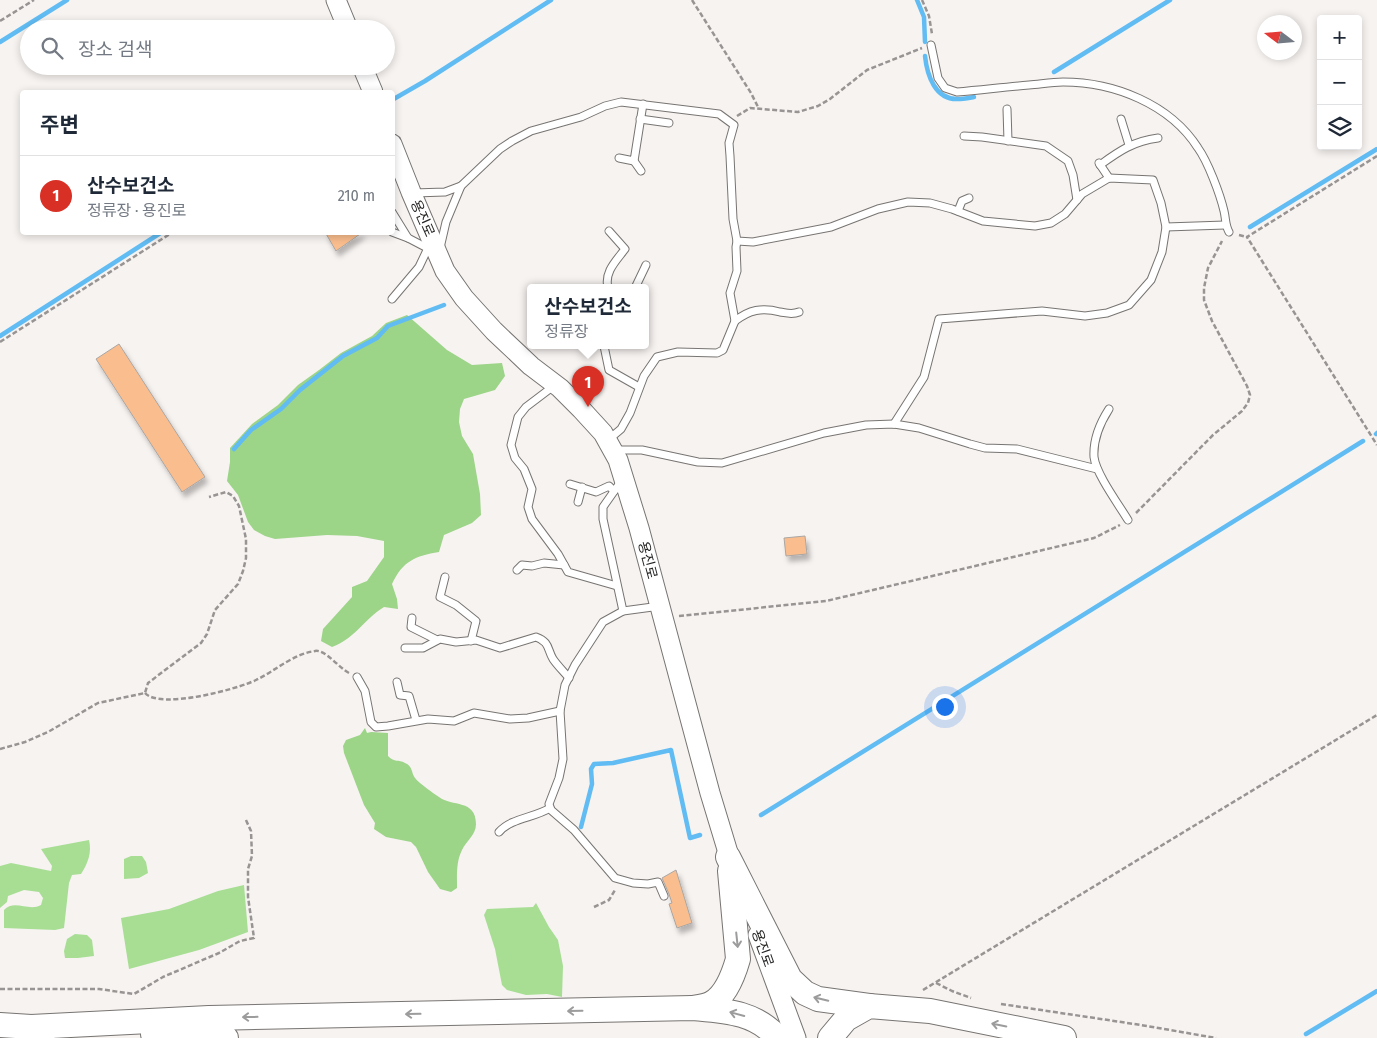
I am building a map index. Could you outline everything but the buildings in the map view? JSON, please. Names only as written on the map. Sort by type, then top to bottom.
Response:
[{"type":"highway","points":[[727,852],[790,979],[805,993],[818,999],[869,1006],[930,1011],[1064,1038]]},
{"type":"highway","points":[[693,1008],[713,1002],[722,993],[734,973],[738,959],[727,852]]},
{"type":"highway","points":[[830,1038],[846,1019],[869,1006]]},
{"type":"highway","points":[[31,1027],[209,1018],[693,1008],[727,1012],[750,1018],[768,1027],[778,1038]]},
{"type":"highway","points":[[0,1025],[226,1038]]},
{"type":"main road","points":[[336,0],[344,20]]},
{"type":"main road","points":[[366,75],[372,90]]},
{"type":"main road","name":"용진로","points":[[395,152],[434,252],[464,298],[530,366],[555,384],[581,409],[603,433],[618,460],[619,484],[662,612],[727,852],[796,1038]]},
{"type":"lane","points":[[931,45],[938,78],[945,88],[957,92],[1063,82],[1091,84],[1123,92],[1163,110],[1179,124],[1199,149],[1218,192],[1224,212],[1225,225],[1229,232]]},
{"type":"lane","points":[[411,192],[445,192],[461,186],[500,149],[512,141],[531,131],[581,117],[605,106],[622,102],[719,114],[734,125],[729,143],[737,241],[737,271],[730,293],[735,321],[723,350],[717,353],[678,352],[656,357],[644,376],[630,413],[610,445],[698,462],[722,463],[824,433],[866,425],[894,424],[919,428],[985,448],[1017,449],[1097,469]]},
{"type":"lane","points":[[640,171],[634,161],[643,104]]},
{"type":"lane","points":[[1007,109],[1008,141]]},
{"type":"lane","points":[[640,119],[669,123]]},
{"type":"lane","points":[[1121,119],[1129,145]]},
{"type":"lane","points":[[964,136],[1046,146],[1068,161],[1073,174],[1077,200]]},
{"type":"lane","points":[[1109,178],[1100,164],[1129,145],[1146,139],[1158,138]]},
{"type":"lane","points":[[620,158],[634,161]]},
{"type":"lane","points":[[737,241],[753,242],[831,227],[878,209],[908,202],[930,203],[983,221],[1035,226],[1051,222],[1065,214],[1082,194],[1109,178],[1153,180],[1161,203],[1166,227],[1162,252],[1151,280],[1129,304],[1107,313],[1085,316],[1034,311],[939,319],[924,377],[894,424]]},
{"type":"lane","points":[[392,299],[434,252],[461,186]]},
{"type":"lane","points":[[958,211],[962,201],[969,198]]},
{"type":"lane","points":[[395,217],[408,238]]},
{"type":"lane","points":[[1166,227],[1225,225]]},
{"type":"lane","points":[[607,284],[608,271],[625,249],[609,231]]},
{"type":"lane","points":[[395,233],[434,252]]},
{"type":"lane","points":[[637,284],[646,265]]},
{"type":"lane","points":[[735,321],[752,310],[764,309],[788,314],[799,312]]},
{"type":"lane","points":[[605,349],[610,370],[639,387]]},
{"type":"lane","points":[[555,384],[526,407],[518,417],[511,445],[515,458],[524,469],[532,489],[528,507],[532,519],[558,554],[568,572],[617,586]]},
{"type":"lane","points":[[1109,409],[1101,422],[1094,457],[1097,469],[1128,520]]},
{"type":"lane","points":[[570,484],[596,492],[619,484]]},
{"type":"lane","points":[[619,484],[603,507],[603,519],[623,612]]},
{"type":"lane","points":[[578,502],[582,487]]},
{"type":"lane","points":[[517,570],[522,565],[532,566],[539,563],[564,565]]},
{"type":"lane","points":[[445,577],[440,597],[456,605],[476,621],[471,641]]},
{"type":"lane","points":[[662,612],[623,612],[612,616],[598,628],[590,645],[565,685],[560,711],[563,759],[559,778],[549,804],[550,810],[580,836],[615,878],[633,883],[648,884],[658,882],[664,896]]},
{"type":"lane","points":[[412,618],[411,627],[437,640]]},
{"type":"lane","points":[[405,648],[423,648],[440,639],[456,642],[476,640],[500,648],[536,637],[549,646],[552,657],[569,678]]},
{"type":"lane","points":[[357,677],[365,691],[372,725],[376,727],[428,719],[454,721],[474,713],[510,719],[528,718],[560,711]]},
{"type":"lane","points":[[397,682],[400,695],[409,696],[416,720]]},
{"type":"lane","points":[[499,832],[505,825],[550,808]]},
{"type":"path","points":[[0,21],[34,0]]},
{"type":"path","points":[[692,0],[751,92],[759,109]]},
{"type":"path","points":[[731,123],[738,114],[750,108],[798,112],[818,106],[867,70],[931,45],[932,31],[929,16],[922,0]]},
{"type":"path","points":[[1247,237],[1377,156]]},
{"type":"path","points":[[662,612],[826,601],[1094,538],[1128,520],[1213,435],[1242,411],[1248,403],[1250,395],[1247,386],[1212,321],[1204,300],[1208,268],[1220,244],[1229,232],[1247,237],[1377,445]]},
{"type":"path","points":[[0,342],[168,235]]},
{"type":"path","points":[[145,693],[148,683],[201,643],[207,634],[215,610],[238,584],[243,572],[246,558],[246,539],[238,506],[233,496],[226,492],[209,497]]},
{"type":"path","points":[[145,693],[148,697],[168,700],[191,698],[240,686],[256,680],[292,659],[315,650],[322,651],[345,671],[357,677]]},
{"type":"path","points":[[0,749],[25,742],[48,732],[98,703],[145,693]]},
{"type":"path","points":[[918,993],[1377,715]]},
{"type":"path","points":[[0,990],[99,989],[134,994],[163,977],[219,953],[240,941],[254,938],[248,898],[248,870],[252,856],[252,831],[245,818]]},
{"type":"path","points":[[594,907],[609,900],[620,880]]},
{"type":"path","points":[[936,982],[952,991],[976,1000]]},
{"type":"path","points":[[1000,1004],[1216,1038]]},
{"type":"green space","points":[[407,315],[447,350],[472,365],[502,363],[505,376],[495,390],[464,399],[460,409],[459,422],[462,436],[473,454],[480,494],[481,515],[472,523],[444,535],[439,552],[423,555],[405,565],[392,584],[398,609],[384,607],[370,617],[347,639],[332,647],[321,641],[323,629],[352,597],[352,587],[367,581],[384,557],[384,541],[357,536],[327,535],[275,539],[254,530],[248,522],[238,495],[227,481],[230,448],[252,424],[278,405],[298,385],[341,353],[372,336],[386,323]]},
{"type":"green space","points":[[365,728],[367,733],[388,733],[388,756],[408,764],[415,778],[436,795],[444,800],[468,807],[475,816],[476,828],[460,855],[457,869],[457,888],[451,892],[440,889],[428,872],[416,847],[411,842],[386,837],[374,829],[375,823],[364,805],[343,746],[346,740],[360,735]]},
{"type":"green space","points":[[89,840],[90,854],[86,866],[81,874],[72,875],[69,883],[64,928],[55,930],[4,928],[4,910],[17,905],[36,907],[41,905],[43,898],[39,892],[24,890],[8,896],[7,902],[0,908],[0,866],[11,863],[51,871],[52,866],[41,849]]},
{"type":"green space","points":[[131,856],[142,856],[146,862],[148,873],[139,878],[124,879],[124,859]]},
{"type":"green space","points":[[244,885],[248,932],[199,950],[129,969],[121,918],[169,909],[218,891]]},
{"type":"green space","points":[[536,903],[558,940],[563,966],[562,997],[547,994],[526,995],[507,990],[502,985],[495,949],[484,915],[487,909],[533,907]]},
{"type":"green space","points":[[75,934],[87,935],[92,940],[94,956],[65,958],[64,951],[67,939]]},
{"type":"waterway","points":[[35,20],[67,0]]},
{"type":"waterway","points":[[395,98],[551,0]]},
{"type":"waterway","points":[[917,0],[924,17],[925,42]]},
{"type":"waterway","points":[[1054,72],[1170,0]]},
{"type":"waterway","points":[[0,42],[20,29]]},
{"type":"waterway","points":[[925,56],[930,78],[938,91],[950,98],[974,97]]},
{"type":"waterway","points":[[1250,227],[1377,149]]},
{"type":"waterway","points":[[0,336],[157,235]]},
{"type":"waterway","points":[[234,449],[251,430],[281,409],[300,390],[343,356],[377,338],[388,326],[444,305]]},
{"type":"waterway","points":[[761,815],[1363,441]]},
{"type":"waterway","points":[[581,827],[592,784],[591,769],[594,764],[613,763],[671,750],[690,838],[700,835]]},
{"type":"waterway","points":[[1306,1034],[1377,991]]},
{"type":"place","name":"산수보건소","points":[[588,407]]}]
